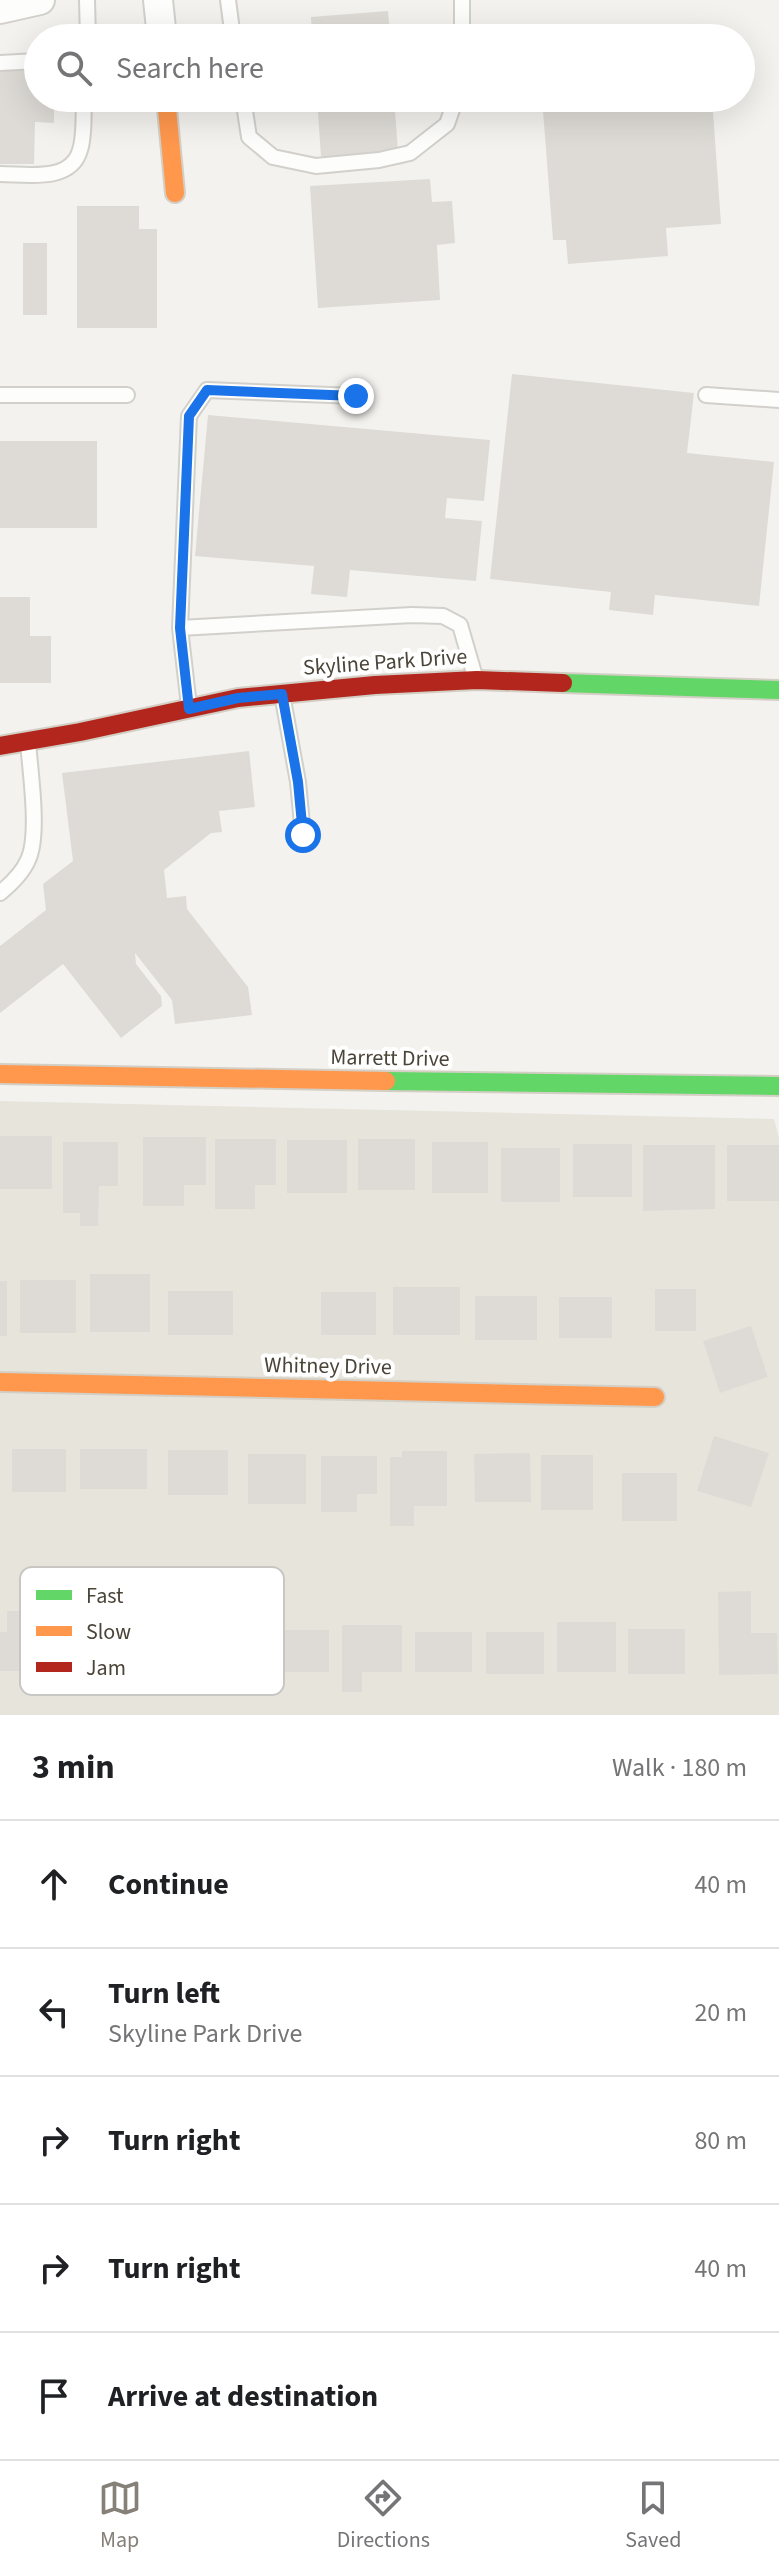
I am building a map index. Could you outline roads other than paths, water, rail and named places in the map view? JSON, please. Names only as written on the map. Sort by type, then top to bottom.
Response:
[{"type":"street","points":[[0,9],[40,0]]},
{"type":"street","points":[[158,0],[161,24]]},
{"type":"street","points":[[167,112],[175,193]]},
{"type":"street","name":"Skyline Park Drive","points":[[0,746],[238,698],[375,685],[477,680],[779,690]]},
{"type":"street","name":"Marrett Drive","points":[[0,1074],[779,1086]]},
{"type":"street","name":"Whitney Drive","points":[[0,1382],[655,1397]]},
{"type":"lane","points":[[87,0],[88,24]]},
{"type":"lane","points":[[228,0],[231,24]]},
{"type":"lane","points":[[462,0],[462,24]]},
{"type":"lane","points":[[0,63],[24,62]]},
{"type":"lane","points":[[0,174],[53,174],[66,169],[80,150],[83,112]]},
{"type":"lane","points":[[245,112],[249,137],[273,157],[316,166],[379,160],[410,153],[447,124],[451,112]]},
{"type":"lane","points":[[189,709],[180,628],[189,416],[207,390],[356,396]]},
{"type":"lane","points":[[0,395],[127,395]]},
{"type":"lane","points":[[706,395],[779,400]]},
{"type":"lane","points":[[180,628],[412,615],[443,616],[460,625],[477,680]]},
{"type":"lane","points":[[282,694],[298,782],[303,835]]},
{"type":"lane","points":[[0,893],[16,880],[29,859],[33,828],[28,742]]}]
